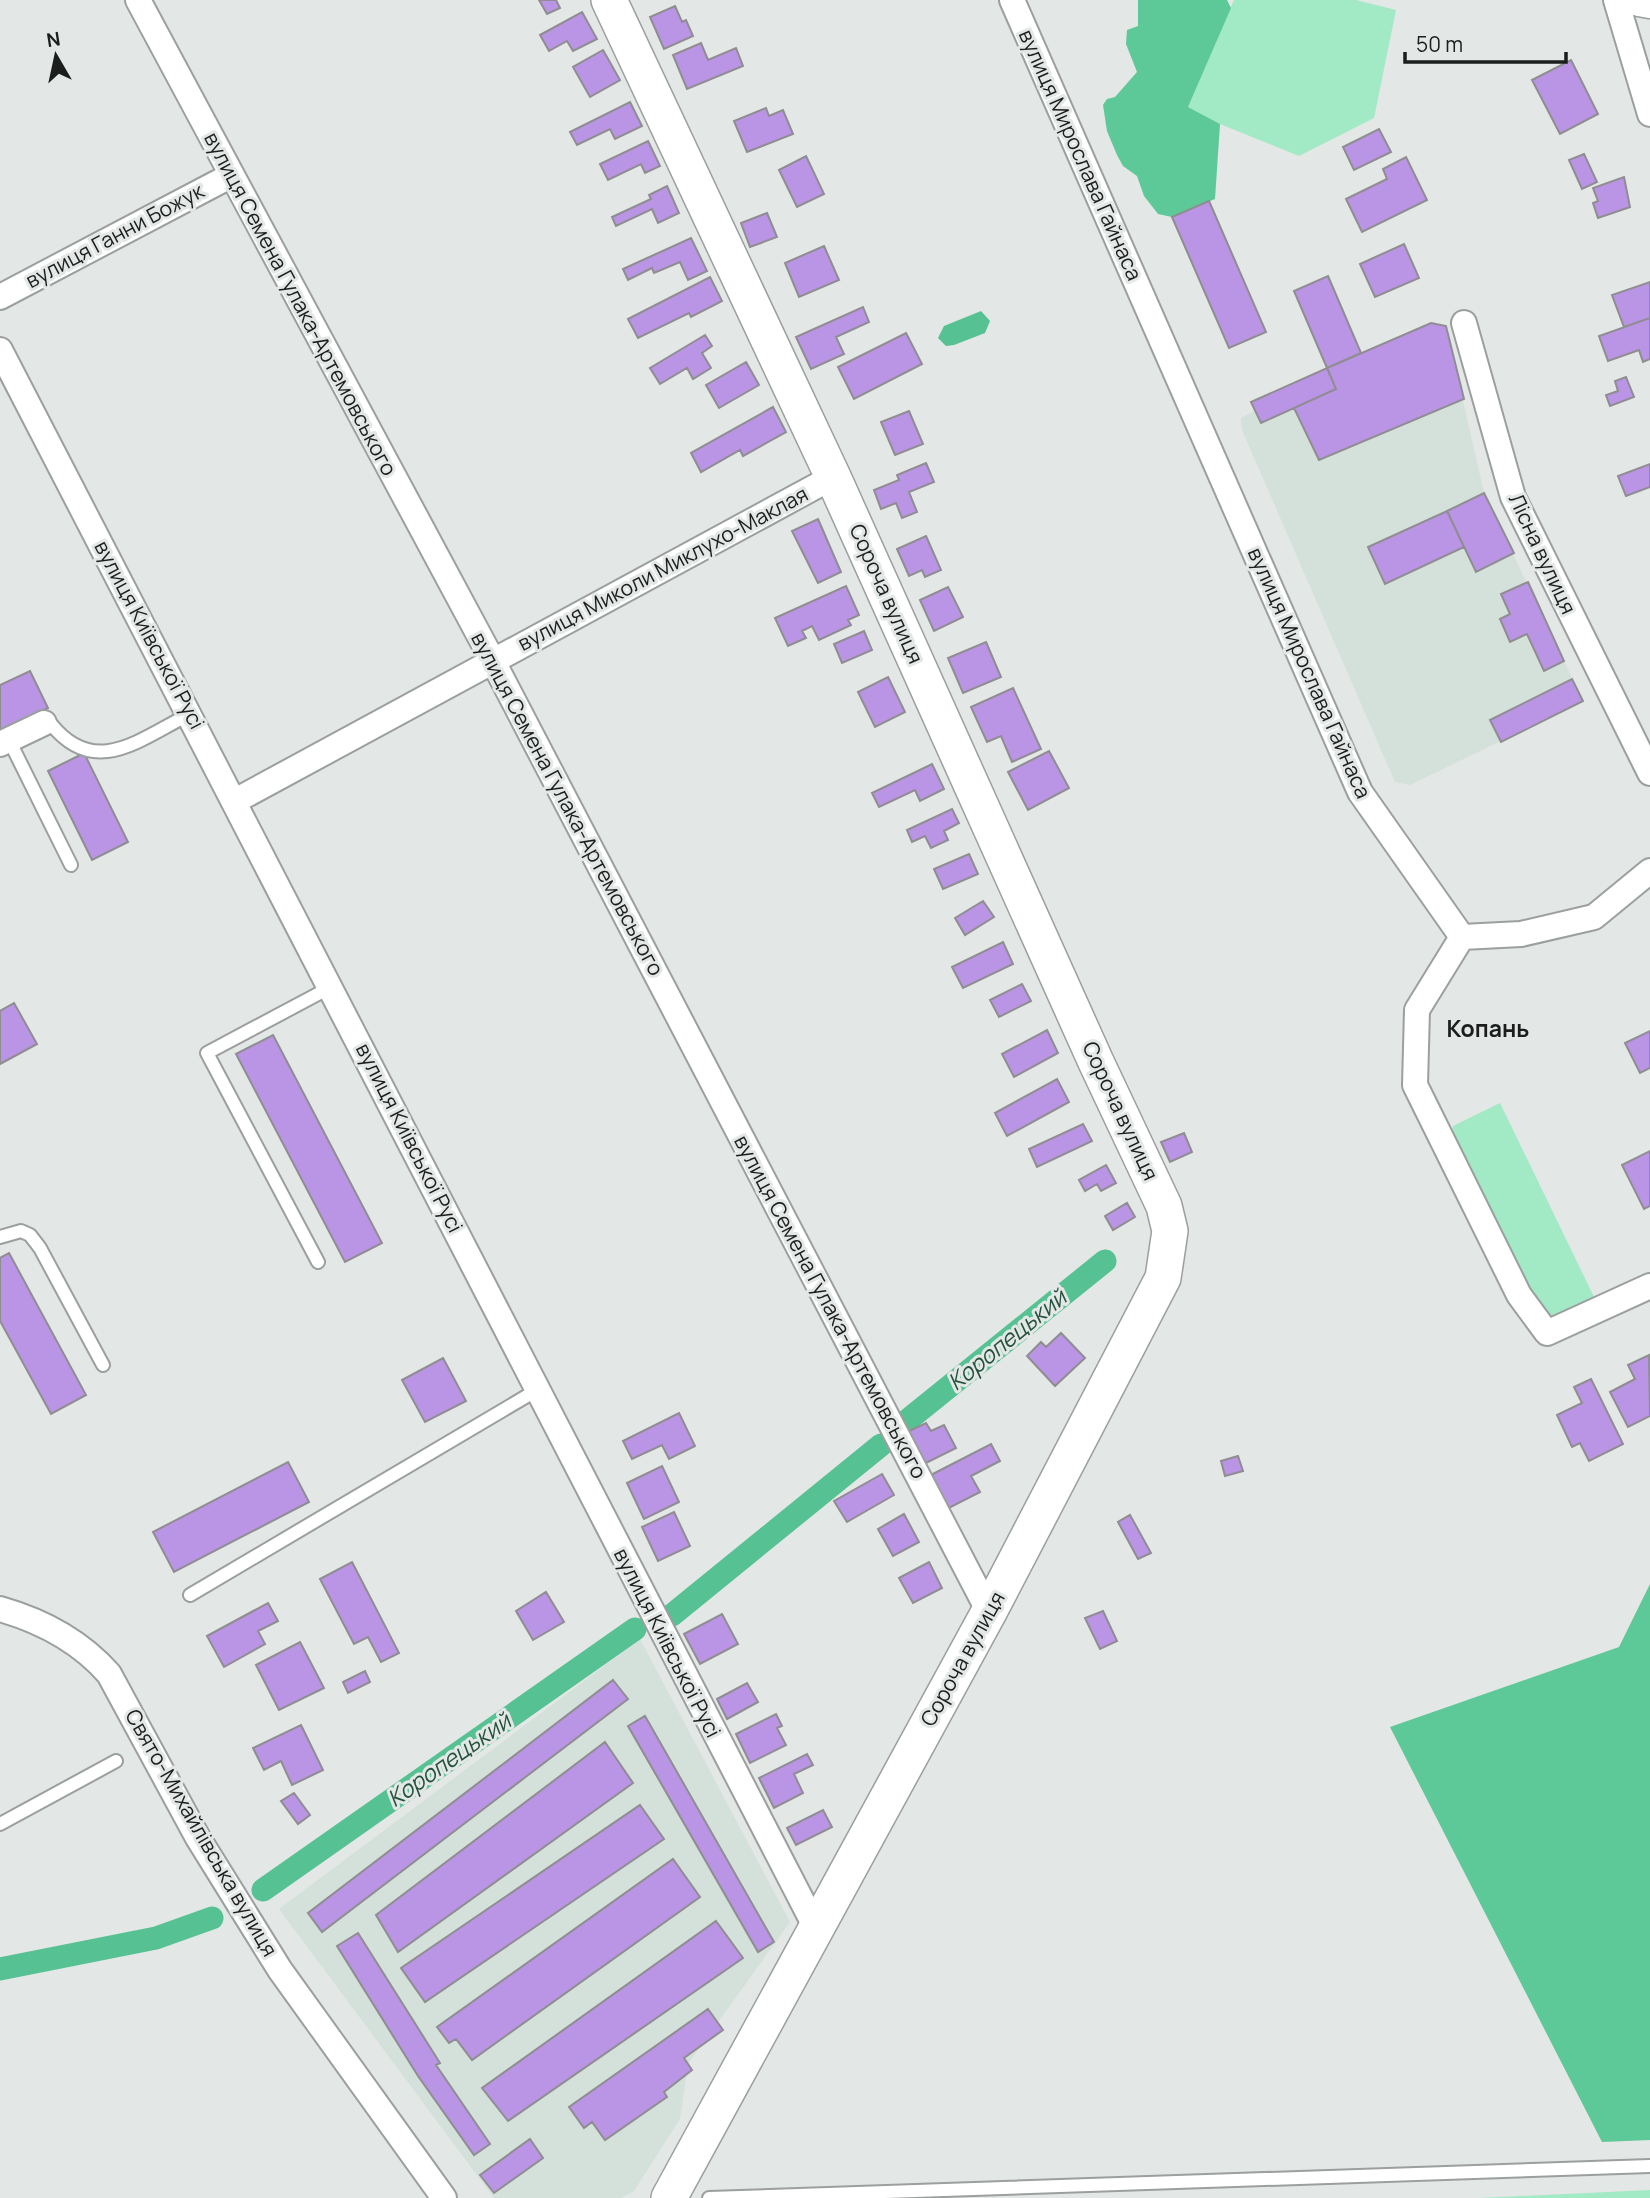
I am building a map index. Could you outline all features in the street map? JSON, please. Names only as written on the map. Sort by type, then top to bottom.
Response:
[{"type":"main road","name":"Сороча вулиця","points":[[608,0],[833,477],[1096,1062],[1164,1206],[1170,1231],[1163,1278],[989,1612],[669,2198]]},
{"type":"street","name":"вулиця Семена Гулака-Артемовського","points":[[138,0],[230,176],[493,660],[989,1612]]},
{"type":"street","name":"вулиця Мирослава Гайнаса","points":[[1012,0],[1360,792],[1462,937]]},
{"type":"street","points":[[1616,0],[1650,114]]},
{"type":"street","points":[[1639,0],[1650,2]]},
{"type":"street","name":"вулиця Ганни Божук","points":[[0,297],[230,176]]},
{"type":"street","name":"Лісна вулиця","points":[[1464,323],[1513,497],[1650,773]]},
{"type":"street","name":"вулиця Київської Русі","points":[[0,349],[816,1928]]},
{"type":"street","name":"вулиця Миколи Миклухо-Маклая","points":[[235,801],[833,477]]},
{"type":"street","points":[[4,742],[44,723]]},
{"type":"street","points":[[1650,871],[1594,917],[1521,934],[1462,937],[1417,1010],[1415,1086],[1518,1295],[1547,1333],[1650,1286]]},
{"type":"street","name":"Свято-Михайлівська вулиця","points":[[0,1609],[47,1626],[89,1651],[109,1674],[198,1838],[279,1970],[444,2198]]},
{"type":"lane","points":[[44,723],[51,724],[68,743],[100,754],[118,749],[190,714]]},
{"type":"lane","points":[[4,742],[71,864]]},
{"type":"lane","points":[[318,1262],[207,1053],[332,987]]},
{"type":"lane","points":[[0,1237],[21,1231],[30,1235],[40,1248],[103,1365]]},
{"type":"lane","points":[[190,1595],[537,1390]]},
{"type":"lane","points":[[0,1824],[116,1761]]},
{"type":"lane","points":[[709,2198],[1650,2166]]},
{"type":"shaded area","points":[[1138,0],[1227,0],[1231,8],[1188,107],[1220,124],[1215,199],[1172,217],[1158,214],[1144,196],[1137,176],[1123,166],[1107,131],[1103,105],[1107,99],[1115,97],[1137,72],[1126,44],[1127,30],[1138,26]]},
{"type":"shaded area","points":[[1234,0],[1356,0],[1396,10],[1374,118],[1299,156],[1220,124],[1188,107]]},
{"type":"shaded area","points":[[1328,276],[1361,353],[1431,323],[1446,326],[1484,493],[1583,701],[1410,785],[1395,782],[1242,430],[1241,418],[1255,410],[1251,402],[1327,368],[1294,291]]},
{"type":"shaded area","points":[[981,311],[990,321],[985,333],[946,346],[938,338],[944,326]]},
{"type":"shaded area","points":[[1500,1103],[1595,1299],[1552,1319],[1525,1285],[1452,1138],[1453,1126]]},
{"type":"shaded area","points":[[1650,1584],[1650,2140],[1602,2142],[1390,1727],[1619,1647]]},
{"type":"shaded area","points":[[640,1639],[790,1922],[688,2064],[680,2119],[634,2191],[621,2198],[494,2198],[279,1909]]},
{"type":"shaded area","points":[[1650,2190],[1650,2198],[1479,2198]]},
{"type":"building","points":[[539,0],[556,0],[560,8],[547,14]]},
{"type":"building","points":[[675,6],[682,22],[686,20],[693,36],[664,49],[650,17]]},
{"type":"building","points":[[582,12],[597,39],[573,51],[567,41],[549,51],[540,35]]},
{"type":"building","points":[[701,43],[708,60],[736,48],[743,66],[687,89],[673,55]]},
{"type":"building","points":[[603,50],[620,80],[590,97],[573,67]]},
{"type":"building","points":[[1571,60],[1598,114],[1560,134],[1532,80]]},
{"type":"building","points":[[630,102],[642,126],[615,139],[610,129],[577,145],[570,132]]},
{"type":"building","points":[[766,108],[769,116],[783,110],[793,134],[747,152],[734,121]]},
{"type":"building","points":[[1379,129],[1391,152],[1354,170],[1343,147]]},
{"type":"building","points":[[648,141],[660,166],[645,173],[641,164],[608,180],[600,164]]},
{"type":"building","points":[[1584,154],[1597,182],[1582,189],[1569,160]]},
{"type":"building","points":[[806,156],[824,194],[797,207],[779,170]]},
{"type":"building","points":[[1406,157],[1427,200],[1362,232],[1346,199],[1387,179],[1383,169]]},
{"type":"building","points":[[1624,177],[1630,207],[1598,218],[1593,203],[1598,201],[1593,188]]},
{"type":"building","points":[[667,186],[679,213],[658,223],[652,209],[616,226],[612,217],[651,199],[649,195]]},
{"type":"building","points":[[1209,201],[1266,332],[1229,348],[1172,217]]},
{"type":"building","points":[[767,213],[777,237],[750,247],[741,223]]},
{"type":"building","points":[[691,238],[707,271],[688,280],[680,262],[654,273],[652,268],[628,280],[623,269]]},
{"type":"building","points":[[1404,244],[1419,278],[1375,297],[1360,264]]},
{"type":"building","points":[[824,246],[839,280],[799,297],[785,263]]},
{"type":"building","points":[[1328,276],[1361,353],[1327,368],[1294,291]]},
{"type":"building","points":[[710,277],[722,301],[691,317],[689,313],[638,338],[628,319]]},
{"type":"building","points":[[1650,282],[1650,318],[1624,327],[1612,295]]},
{"type":"building","points":[[863,307],[869,322],[836,337],[844,354],[811,369],[796,337]]},
{"type":"building","points":[[1650,318],[1650,359],[1643,362],[1639,350],[1608,361],[1599,336]]},
{"type":"building","points":[[1431,323],[1446,326],[1464,399],[1319,460],[1294,408],[1336,389],[1327,368]]},
{"type":"building","points":[[906,333],[922,364],[854,399],[838,367]]},
{"type":"building","points":[[705,335],[712,346],[702,353],[711,368],[693,379],[687,368],[660,384],[650,368]]},
{"type":"building","points":[[746,362],[759,385],[719,408],[706,385]]},
{"type":"building","points":[[1327,368],[1336,389],[1261,423],[1251,402]]},
{"type":"building","points":[[1626,377],[1634,397],[1610,406],[1606,395],[1618,391],[1615,381]]},
{"type":"building","points":[[773,407],[786,432],[743,456],[740,450],[701,472],[691,453]]},
{"type":"building","points":[[909,411],[923,444],[895,455],[881,422]]},
{"type":"building","points":[[926,463],[934,482],[909,492],[917,512],[902,518],[896,503],[881,509],[874,490],[899,480],[897,475]]},
{"type":"building","points":[[1650,464],[1650,487],[1626,496],[1618,476]]},
{"type":"building","points":[[1484,493],[1514,553],[1476,572],[1447,511]]},
{"type":"building","points":[[1447,511],[1464,547],[1385,584],[1368,547]]},
{"type":"building","points":[[818,519],[841,572],[818,583],[792,531]]},
{"type":"building","points":[[926,536],[941,570],[925,577],[922,570],[909,576],[897,549]]},
{"type":"building","points":[[1528,582],[1564,661],[1544,671],[1527,634],[1510,642],[1500,619],[1510,614],[1501,594]]},
{"type":"building","points":[[846,586],[859,615],[848,620],[851,625],[819,640],[812,626],[802,631],[806,638],[788,646],[775,618]]},
{"type":"building","points":[[948,587],[963,617],[934,631],[920,600]]},
{"type":"building","points":[[864,631],[872,650],[842,663],[834,644]]},
{"type":"building","points":[[986,642],[1001,677],[963,693],[948,658]]},
{"type":"building","points":[[30,671],[48,708],[0,731],[0,685]]},
{"type":"building","points":[[888,677],[905,712],[875,727],[858,692]]},
{"type":"building","points":[[1572,679],[1583,701],[1501,742],[1490,720]]},
{"type":"building","points":[[1013,688],[1041,749],[1012,762],[1001,736],[987,742],[971,707]]},
{"type":"building","points":[[1049,751],[1069,788],[1028,810],[1008,772]]},
{"type":"building","points":[[84,753],[128,842],[92,860],[48,771]]},
{"type":"building","points":[[932,764],[944,789],[920,801],[915,790],[879,807],[872,793]]},
{"type":"building","points":[[952,809],[959,823],[944,831],[948,840],[931,848],[925,836],[912,842],[907,830]]},
{"type":"building","points":[[969,854],[978,874],[943,889],[934,869]]},
{"type":"building","points":[[983,901],[994,917],[965,935],[955,918]]},
{"type":"building","points":[[1003,942],[1013,964],[963,988],[952,967]]},
{"type":"building","points":[[1022,984],[1031,1001],[999,1017],[990,1000]]},
{"type":"building","points":[[14,1003],[37,1044],[0,1064],[0,1011]]},
{"type":"building","points":[[1047,1030],[1058,1053],[1014,1077],[1002,1054]]},
{"type":"building","points":[[1650,1031],[1650,1068],[1640,1073],[1625,1043]]},
{"type":"building","points":[[273,1035],[382,1243],[345,1262],[236,1054]]},
{"type":"building","points":[[1057,1079],[1069,1102],[1007,1136],[995,1113]]},
{"type":"building","points":[[1083,1124],[1092,1141],[1037,1167],[1029,1149]]},
{"type":"building","points":[[1184,1133],[1192,1152],[1170,1162],[1161,1142]]},
{"type":"building","points":[[1650,1151],[1650,1206],[1644,1209],[1622,1165]]},
{"type":"building","points":[[1106,1165],[1116,1183],[1101,1191],[1097,1184],[1085,1191],[1079,1180]]},
{"type":"building","points":[[1127,1203],[1135,1217],[1113,1230],[1105,1216]]},
{"type":"building","points":[[9,1253],[86,1395],[51,1414],[0,1321],[0,1258]]},
{"type":"building","points":[[1061,1333],[1085,1358],[1055,1386],[1027,1356],[1041,1342],[1046,1347]]},
{"type":"building","points":[[1649,1355],[1650,1416],[1628,1427],[1610,1392],[1635,1379],[1628,1365]]},
{"type":"building","points":[[443,1358],[466,1401],[425,1422],[402,1380]]},
{"type":"building","points":[[1591,1379],[1623,1444],[1589,1461],[1580,1443],[1572,1447],[1557,1415],[1582,1403],[1574,1387]]},
{"type":"building","points":[[679,1413],[695,1446],[669,1459],[662,1445],[632,1459],[623,1441]]},
{"type":"building","points":[[926,1423],[931,1431],[944,1425],[956,1448],[922,1465],[905,1433]]},
{"type":"building","points":[[991,1444],[1000,1461],[971,1476],[980,1492],[943,1511],[925,1478]]},
{"type":"building","points":[[1238,1456],[1243,1471],[1225,1476],[1221,1461]]},
{"type":"building","points":[[288,1462],[309,1502],[174,1572],[153,1532]]},
{"type":"building","points":[[662,1466],[679,1502],[644,1519],[627,1483]]},
{"type":"building","points":[[882,1474],[894,1495],[847,1522],[834,1501]]},
{"type":"building","points":[[674,1512],[690,1546],[658,1561],[642,1527]]},
{"type":"building","points":[[904,1514],[919,1542],[893,1556],[878,1529]]},
{"type":"building","points":[[1130,1515],[1151,1553],[1138,1559],[1118,1522]]},
{"type":"building","points":[[352,1562],[399,1653],[381,1662],[368,1637],[354,1644],[320,1579]]},
{"type":"building","points":[[929,1562],[942,1588],[913,1603],[899,1578]]},
{"type":"building","points":[[546,1592],[564,1622],[533,1640],[516,1611]]},
{"type":"building","points":[[268,1603],[278,1621],[258,1631],[265,1644],[224,1667],[207,1636]]},
{"type":"building","points":[[1103,1611],[1117,1641],[1100,1649],[1085,1618]]},
{"type":"building","points":[[722,1614],[738,1644],[700,1664],[684,1634]]},
{"type":"building","points":[[300,1642],[324,1688],[279,1710],[256,1665]]},
{"type":"building","points":[[365,1671],[370,1682],[348,1693],[343,1682]]},
{"type":"building","points":[[613,1680],[628,1699],[322,1932],[308,1913]]},
{"type":"building","points":[[747,1683],[758,1702],[727,1719],[717,1699]]},
{"type":"building","points":[[776,1714],[782,1726],[777,1728],[786,1745],[750,1763],[736,1734]]},
{"type":"building","points":[[645,1716],[774,1942],[758,1952],[628,1726]]},
{"type":"building","points":[[301,1725],[323,1770],[292,1785],[281,1761],[264,1770],[253,1748]]},
{"type":"building","points":[[605,1742],[633,1783],[398,1952],[376,1915]]},
{"type":"building","points":[[807,1754],[813,1765],[794,1774],[803,1793],[774,1808],[759,1778]]},
{"type":"building","points":[[294,1793],[310,1815],[298,1824],[281,1801]]},
{"type":"building","points":[[640,1805],[664,1839],[425,2002],[401,1968]]},
{"type":"building","points":[[823,1810],[832,1827],[796,1845],[787,1828]]},
{"type":"building","points":[[673,1859],[700,1897],[472,2060],[456,2039],[449,2043],[437,2027]]},
{"type":"building","points":[[716,1921],[743,1958],[508,2121],[482,2088]]},
{"type":"building","points":[[358,1933],[440,2063],[436,2065],[490,2144],[474,2155],[418,2076],[337,1946]]},
{"type":"building","points":[[708,2009],[723,2030],[684,2058],[692,2070],[664,2092],[667,2097],[605,2140],[592,2122],[584,2128],[569,2107]]},
{"type":"building","points":[[530,2139],[543,2158],[494,2193],[480,2175]]},
{"type":"waterway","name":"Коропецький","points":[[909,1419],[1105,1261]]},
{"type":"waterway","name":"Коропецький","points":[[672,1615],[881,1445]]},
{"type":"waterway","name":"Коропецький","points":[[263,1890],[635,1629]]},
{"type":"waterway","name":"Коропецький","points":[[0,1969],[156,1938],[212,1918]]},
{"type":"district","name":"Копань","points":[[1488,1029]]}]
